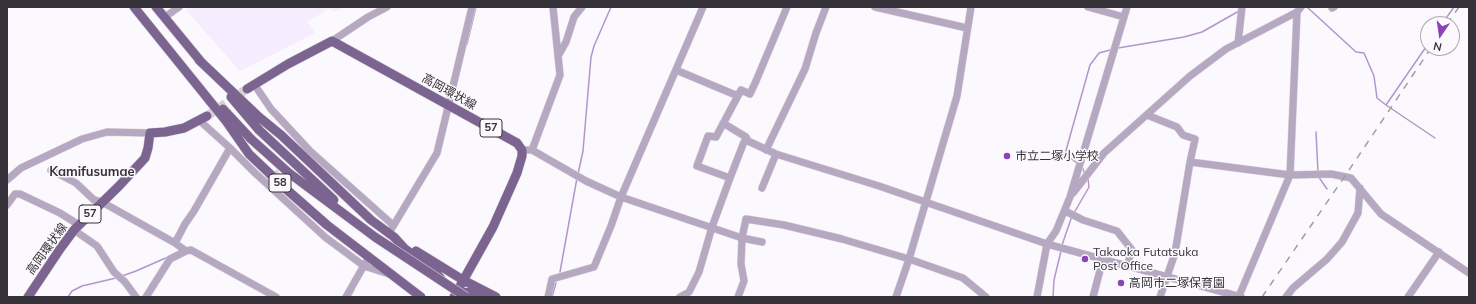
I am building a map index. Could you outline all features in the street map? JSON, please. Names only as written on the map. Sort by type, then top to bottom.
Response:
[{"type":"main road","name":"58","points":[[134,7],[226,121],[250,154],[309,210],[368,257],[422,297]]},
{"type":"main road","points":[[160,11],[199,60],[259,130],[375,238]]},
{"type":"main road","points":[[251,87],[332,41]]},
{"type":"main road","name":"高岡環状線","points":[[332,41],[509,138],[517,143],[522,150]]},
{"type":"main road","points":[[164,43],[251,139],[289,173],[375,238],[466,297]]},
{"type":"main road","points":[[199,60],[366,215],[463,280],[493,295]]},
{"type":"main road","points":[[150,133],[184,128],[203,118]]},
{"type":"main road","name":"高岡環状線","points":[[28,297],[60,249],[77,228],[119,186],[144,158],[148,148],[150,133]]},
{"type":"main road","points":[[455,295],[492,227],[517,173],[522,156],[522,150]]},
{"type":"main road","points":[[392,232],[405,249],[434,270],[455,295],[493,295]]},
{"type":"street","points":[[160,11],[180,7]]},
{"type":"street","points":[[332,41],[368,17],[387,7]]},
{"type":"street","points":[[251,87],[310,151],[392,232],[437,153],[472,7]]},
{"type":"street","points":[[532,150],[560,75],[553,7]]},
{"type":"street","points":[[558,56],[566,42],[574,17],[582,7]]},
{"type":"street","points":[[548,297],[552,279],[594,267],[611,226],[620,197],[703,7]]},
{"type":"street","points":[[730,178],[697,166],[708,136],[716,137],[741,90],[750,94],[787,7]]},
{"type":"street","points":[[766,150],[805,69],[826,7]]},
{"type":"street","points":[[875,7],[967,28]]},
{"type":"street","points":[[896,297],[909,259],[957,96],[971,7]]},
{"type":"street","points":[[1088,7],[1124,17]]},
{"type":"street","points":[[1036,297],[1047,244],[1056,231],[1070,197],[1127,7]]},
{"type":"street","points":[[1238,43],[1242,7]]},
{"type":"street","points":[[723,123],[746,136],[748,141],[776,154],[926,202],[1047,244],[1168,277],[1226,295],[1240,297],[1290,175],[1299,10]]},
{"type":"street","points":[[1070,197],[1104,153],[1212,59],[1226,49],[1299,10]]},
{"type":"street","points":[[676,70],[738,96]]},
{"type":"street","points":[[1148,115],[1177,127],[1183,134],[1195,139],[1175,253],[1160,297]]},
{"type":"street","points":[[203,118],[254,172],[325,237],[364,266],[395,277]]},
{"type":"street","points":[[7,180],[21,168],[82,139],[107,132],[150,133]]},
{"type":"street","points":[[680,297],[689,292],[699,272],[712,227],[730,178],[744,142],[748,141]]},
{"type":"street","points":[[175,243],[184,224],[194,211],[230,148]]},
{"type":"street","points":[[522,150],[532,150],[586,181],[620,197],[742,238],[762,242]]},
{"type":"street","points":[[762,188],[776,154]]},
{"type":"street","points":[[1190,162],[1290,175],[1331,174],[1351,178],[1381,214],[1469,273]]},
{"type":"street","points":[[51,170],[76,183],[94,200],[102,202],[175,243],[183,252]]},
{"type":"street","points":[[1286,297],[1293,288],[1327,259],[1342,242],[1358,213],[1360,188]]},
{"type":"street","points":[[7,205],[15,194],[20,194],[60,213],[97,246],[114,272],[125,282],[136,297]]},
{"type":"street","points":[[1065,211],[1083,220],[1117,231],[1132,250],[1127,266]]},
{"type":"street","points":[[738,297],[744,281],[741,264],[742,238],[746,219],[784,225],[842,239],[909,259],[963,278],[986,297]]},
{"type":"street","points":[[146,297],[167,262],[183,252],[191,250],[276,297]]},
{"type":"street","points":[[1408,297],[1439,252]]},
{"type":"street","points":[[346,297],[368,257]]},
{"type":"street","points":[[1093,297],[1103,259]]},
{"type":"shaded area","points":[[190,7],[342,7],[342,9],[333,12],[330,8],[307,22],[315,33],[240,71],[186,10]]},
{"type":"waterway","points":[[467,44],[476,7]]},
{"type":"waterway","points":[[578,174],[583,151],[591,57],[594,46],[611,7]]},
{"type":"waterway","points":[[1307,7],[1356,52],[1364,53],[1374,76],[1377,98],[1386,105],[1420,56]]},
{"type":"waterway","points":[[1448,16],[1454,7]]},
{"type":"waterway","points":[[1118,48],[1184,37],[1202,32],[1239,11]]},
{"type":"waterway","points":[[1077,163],[1065,154],[1090,65],[1099,53],[1110,50]]},
{"type":"waterway","points":[[1386,105],[1435,138]]},
{"type":"waterway","points":[[1316,132],[1318,172]]},
{"type":"waterway","points":[[1082,167],[1085,174]]},
{"type":"waterway","points":[[1318,176],[1327,189]]},
{"type":"waterway","points":[[560,272],[577,178]]},
{"type":"waterway","points":[[1074,213],[1089,187],[1088,179]]},
{"type":"waterway","points":[[1062,245],[1072,216]]},
{"type":"waterway","points":[[1053,297],[1054,280],[1061,251]]},
{"type":"waterway","points":[[122,276],[168,257]]},
{"type":"waterway","points":[[68,297],[72,291],[82,286],[116,278]]},
{"type":"waterway","points":[[552,297],[556,283]]},
{"type":"waterway","points":[[350,297],[354,290]]},
{"type":"tunnel","points":[[207,116],[247,89]]},
{"type":"tunnel","points":[[264,181],[288,167],[306,153]]},
{"type":"railway","points":[[1453,16],[1459,7]]},
{"type":"railway","points":[[1262,297],[1426,56]]},
{"type":"place","name":"市立二塚小学校","points":[[1007,156]]},
{"type":"place","name":"Takaoka Futatsuka Post Office","points":[[1085,259]]},
{"type":"place","name":"高岡市二塚保育園","points":[[1121,283]]},
{"type":"district","name":"Kamifusumae","points":[[92,172]]}]
